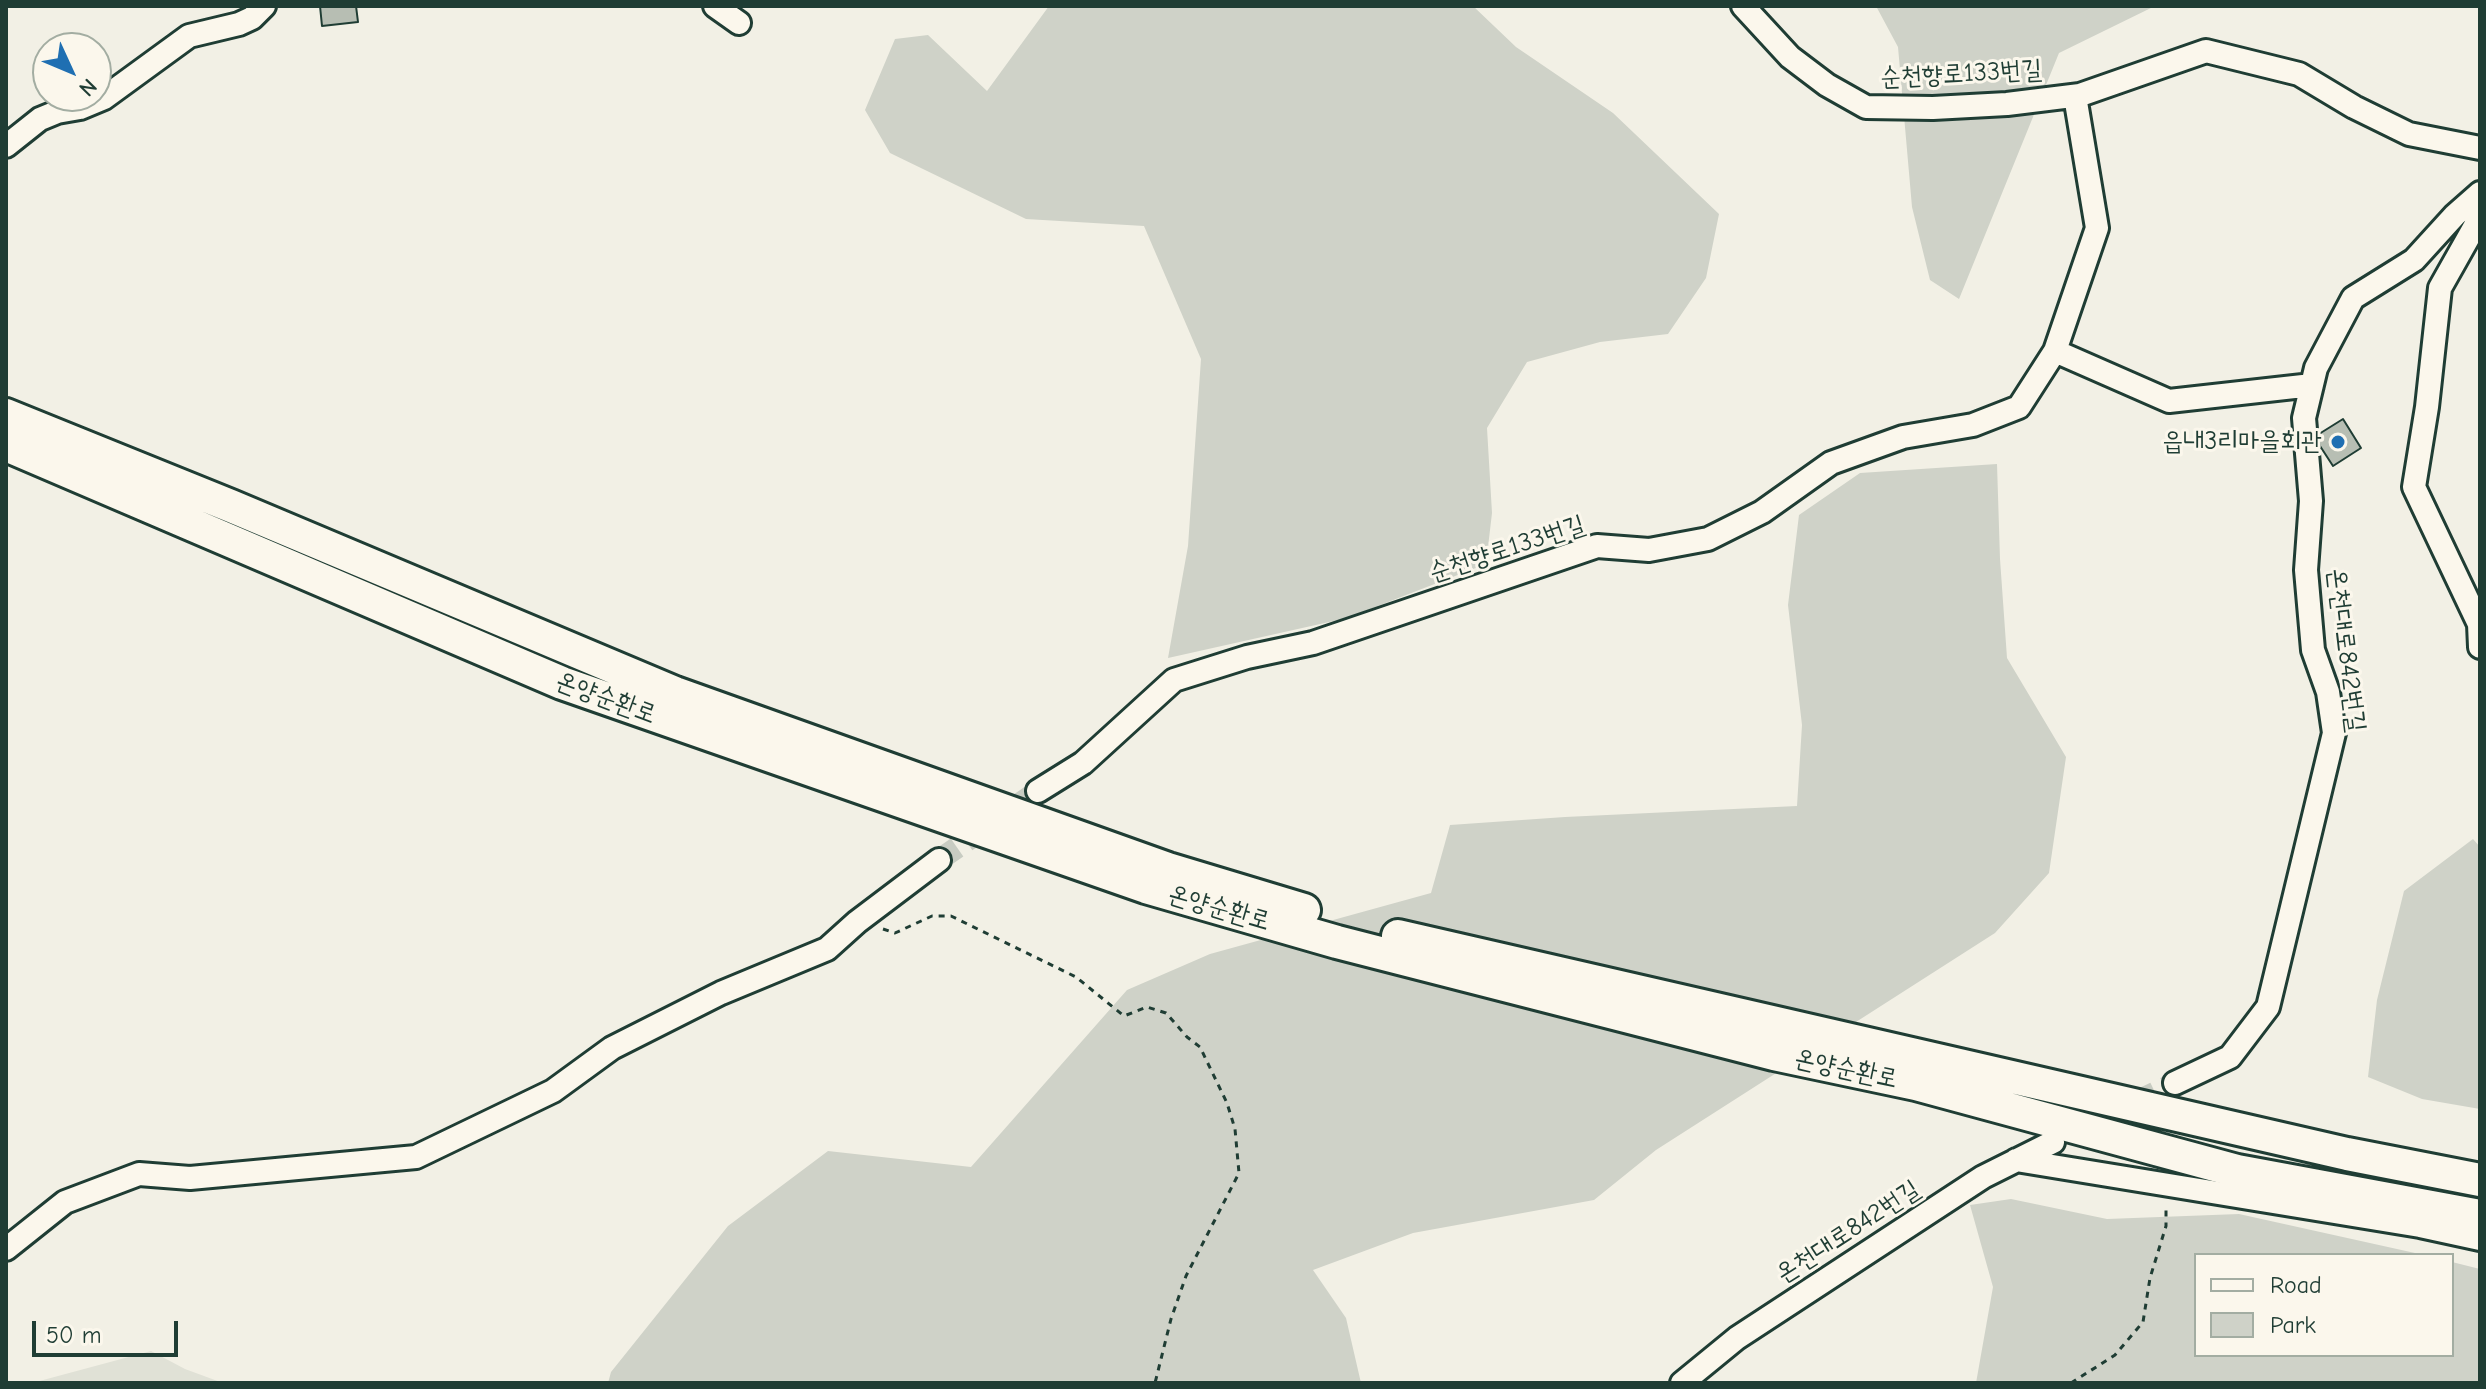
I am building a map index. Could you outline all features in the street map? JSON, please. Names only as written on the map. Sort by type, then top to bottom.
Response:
[{"type":"highway","name":"온양순환로","points":[[6,415],[675,693],[1168,869],[1368,929],[2332,1150],[2480,1180]]},
{"type":"highway","name":"온양순환로","points":[[6,445],[562,683],[1146,887],[1380,954],[1774,1054],[1916,1084],[2237,1171],[2480,1216]]},
{"type":"street","points":[[6,146],[40,119],[104,98],[189,36],[239,24],[252,18],[264,6]]},
{"type":"street","points":[[715,6],[739,23]]},
{"type":"street","name":"순천향로133번길","points":[[1743,6],[1790,57],[1827,85],[1866,107],[1933,108],[2075,96],[2206,51],[2299,74],[2354,107],[2409,134],[2480,148]]},
{"type":"street","name":"순천향로133번길","points":[[1038,791],[1083,763],[1174,680],[1247,657],[1313,643],[1597,546],[1649,550],[1708,539],[1762,512],[1831,463],[1903,437],[1973,425],[2019,407],[2055,351],[2097,228],[2075,96]]},
{"type":"street","name":"온천대로842번길","points":[[2175,1083],[2230,1057],[2268,1007],[2334,733],[2328,692],[2313,650],[2306,570],[2311,501],[2304,418],[2316,368],[2353,298],[2414,260],[2480,193]]},
{"type":"street","points":[[2480,217],[2440,288],[2427,407],[2414,487],[2479,624],[2480,645]]},
{"type":"street","points":[[2055,351],[2169,401],[2312,385]]},
{"type":"street","points":[[6,1249],[65,1202],[139,1174],[190,1178],[416,1157],[553,1091],[612,1048],[693,1007],[827,949],[857,922],[939,860]]},
{"type":"street","name":"온천대로842번길","points":[[1682,1383],[1737,1338],[1983,1177],[2053,1142]]},
{"type":"street","points":[[2016,1160],[2420,1226],[2480,1239]]},
{"type":"path","points":[[857,922],[895,933],[932,916],[951,916],[1076,977],[1124,1016],[1147,1007],[1166,1013],[1200,1047],[1227,1103],[1235,1129],[1239,1173],[1186,1276],[1171,1319],[1155,1383]]},
{"type":"path","points":[[2071,1383],[2115,1355],[2143,1322],[2150,1278],[2166,1226],[2167,1206],[2152,1182]]},
{"type":"shaded area","points":[[151,1351],[185,1369],[223,1383],[32,1383]]},
{"type":"green space","points":[[1049,6],[1473,6],[1516,47],[1613,113],[1719,214],[1706,278],[1668,334],[1600,342],[1527,362],[1487,428],[1492,513],[1486,564],[1347,618],[1168,658],[1188,546],[1201,359],[1144,226],[1026,219],[890,153],[865,110],[895,39],[928,35],[987,91]]},
{"type":"green space","points":[[1876,6],[2155,6],[2059,53],[1959,299],[1930,280],[1912,207],[1898,47]]},
{"type":"green space","points":[[1997,464],[2007,658],[2066,757],[2049,873],[1995,933],[1656,1150],[1594,1200],[1413,1233],[1313,1270],[1346,1318],[1361,1383],[608,1383],[611,1372],[728,1226],[828,1151],[971,1167],[1127,990],[1210,954],[1431,893],[1450,825],[1797,806],[1802,725],[1788,605],[1799,515],[1860,473]]},
{"type":"green space","points":[[2473,839],[2480,847],[2480,1109],[2422,1099],[2368,1077],[2377,1000],[2404,891]]},
{"type":"green space","points":[[2011,1199],[2107,1219],[2239,1214],[2415,1253],[2194,1253],[2194,1357],[2454,1357],[2454,1262],[2480,1269],[2480,1383],[1976,1383],[1993,1287],[1970,1205]]},
{"type":"building","points":[[320,6],[356,6],[358,22],[322,26]]},
{"type":"building","name":"읍내3리마을회관","points":[[2343,419],[2361,448],[2333,466],[2320,446],[2319,434]]},
{"type":"tunnel","points":[[939,860],[1038,791]]},
{"type":"tunnel","points":[[2076,1131],[2175,1083]]},
{"type":"place","name":"읍내3리마을회관","points":[[2338,442]]}]
